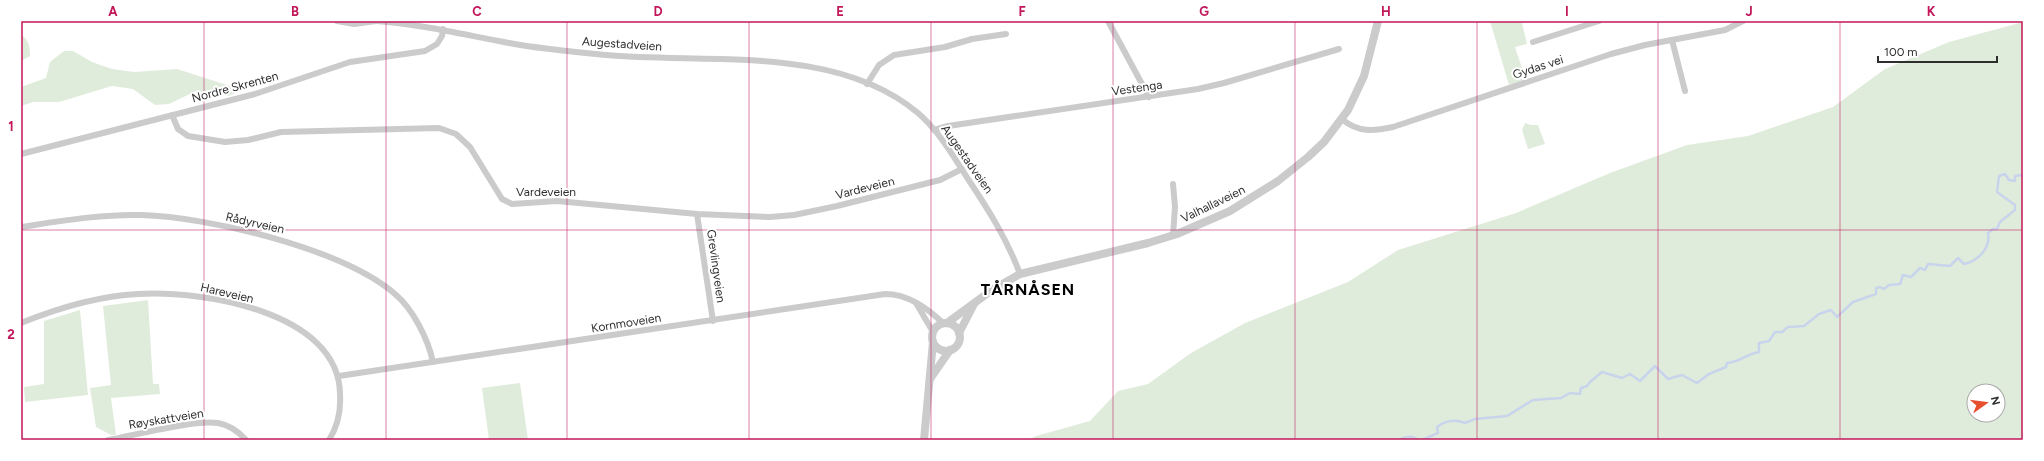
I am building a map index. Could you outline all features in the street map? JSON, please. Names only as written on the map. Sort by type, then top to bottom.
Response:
[{"type":"street","name":"Augestadveien","points":[[337,21],[354,24],[376,21],[443,29],[514,44],[564,51],[609,55],[792,63],[825,69],[867,84],[890,94],[912,109],[934,130],[962,169],[1000,230],[1020,274]]},
{"type":"street","points":[[1108,21],[1149,98]]},
{"type":"street","name":"Valhallaveien","points":[[945,323],[974,304],[996,287],[1020,274],[1173,236],[1230,211],[1272,185],[1308,157],[1333,132],[1342,119],[1364,76],[1378,21]]},
{"type":"street","name":"Gydas vei","points":[[1533,42],[1599,21]]},
{"type":"street","name":"Gydas vei","points":[[1342,119],[1359,129],[1375,130],[1393,127],[1611,54],[1725,30],[1743,21]]},
{"type":"street","name":"Nordre Skrenten","points":[[21,154],[254,94],[350,62],[425,51],[437,44],[442,36],[443,29]]},
{"type":"street","points":[[867,84],[879,65],[894,55],[944,47],[972,39],[1006,34]]},
{"type":"street","points":[[1672,40],[1685,92]]},
{"type":"street","name":"Vestenga","points":[[934,130],[948,126],[1149,98],[1224,83],[1339,49]]},
{"type":"street","name":"Vardeveien","points":[[172,115],[178,129],[188,136],[225,142],[248,140],[281,132],[439,128],[456,134],[470,147],[502,198],[512,204],[557,201],[697,214],[770,218],[794,215],[837,206],[940,180],[962,169]]},
{"type":"street","points":[[1173,184],[1175,207],[1173,236]]},
{"type":"street","name":"Grevlingveien","points":[[697,214],[713,320]]},
{"type":"street","name":"Rådyrveien","points":[[21,227],[78,218],[142,215],[206,223],[284,240],[361,271],[396,294],[416,319],[429,345],[433,362]]},
{"type":"street","name":"Hareveien","points":[[21,323],[56,310],[111,297],[161,293],[213,299],[280,318],[297,327],[312,338],[324,350],[339,376],[341,397],[339,414],[329,440]]},
{"type":"street","name":"Kornmoveien","points":[[339,376],[885,294],[902,296],[928,310],[945,323]]},
{"type":"street","points":[[916,303],[933,332],[924,440]]},
{"type":"street","name":"Valhallaveien","points":[[959,333],[974,304]]},
{"type":"street","points":[[930,380],[950,350],[956,345],[959,333],[953,325],[945,323],[937,326],[933,332]]},
{"type":"street","points":[[933,342],[940,349],[950,350]]},
{"type":"street","name":"Røyskattveien","points":[[108,440],[185,426],[217,423],[237,431],[246,440]]},
{"type":"green space","points":[[1490,21],[1528,21],[1522,23],[1527,44],[1515,47],[1526,80],[1509,85]]},
{"type":"green space","points":[[2023,22],[2023,440],[1029,440],[1036,436],[1090,421],[1118,391],[1148,384],[1191,353],[1245,323],[1348,282],[1398,250],[1516,213],[1610,173],[1687,145],[1748,136],[1833,107],[1885,69],[1949,42]]},
{"type":"green space","points":[[21,35],[27,41],[30,56],[21,61]]},
{"type":"green space","points":[[64,51],[73,51],[92,62],[112,69],[134,72],[177,69],[233,87],[235,93],[229,96],[196,91],[169,104],[155,105],[133,89],[112,86],[59,102],[33,102],[21,106],[21,87],[46,78],[50,62]]},
{"type":"green space","points":[[1525,123],[1538,125],[1545,144],[1528,149],[1522,130]]},
{"type":"green space","points":[[148,300],[153,384],[159,384],[160,394],[111,398],[116,435],[111,435],[96,427],[90,388],[111,385],[103,306]]},
{"type":"green space","points":[[80,310],[88,395],[25,402],[24,387],[44,384],[44,321]]},
{"type":"green space","points":[[520,383],[528,440],[489,440],[482,388]]},
{"type":"waterway","points":[[1422,440],[1438,433],[1437,427],[1447,422],[1458,421],[1465,423],[1475,419],[1507,416],[1533,400],[1561,398],[1570,393],[1580,394],[1581,388],[1587,386],[1602,372],[1622,378],[1630,374],[1640,381],[1655,366],[1668,379],[1682,375],[1697,383],[1709,374],[1726,367],[1727,363],[1735,362],[1759,352],[1759,343],[1769,341],[1775,332],[1782,332],[1788,327],[1804,326],[1819,314],[1831,310],[1837,317],[1853,302],[1876,294],[1876,288],[1880,287],[1884,289],[1889,285],[1900,284],[1903,275],[1911,277],[1920,268],[1925,270],[1928,264],[1950,266],[1958,258],[1964,264],[1974,260],[1979,257],[1985,249],[1988,233],[1993,229],[1997,229],[2000,222],[2015,210],[2015,205],[1997,192],[1999,176],[2005,174],[2009,180],[2015,181],[2015,176],[2022,175],[2023,172]]},
{"type":"waterway","points":[[1399,440],[1409,437],[1414,437],[1418,440]]},
{"type":"district","name":"TÅRNÅSEN","points":[[1028,289]]}]
